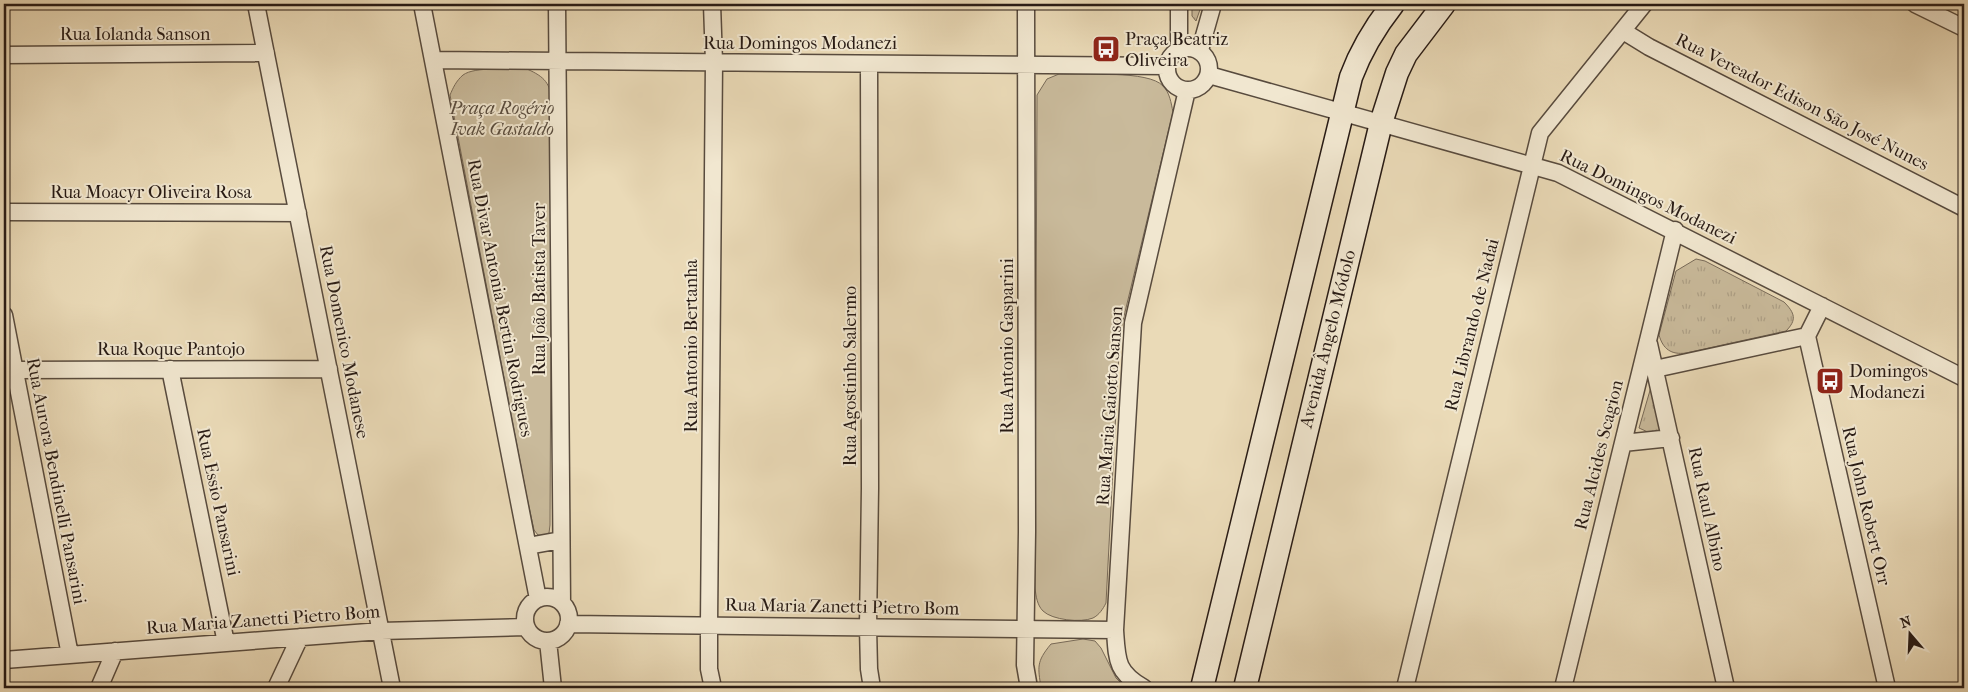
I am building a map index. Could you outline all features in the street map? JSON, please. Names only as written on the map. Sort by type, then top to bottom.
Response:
[{"type":"street","name":"Rua Domenico Modanese","points":[[256,4],[392,688]]},
{"type":"street","name":"Rua Divar Antonia Bertin Rodrigues","points":[[422,4],[538,599]]},
{"type":"street","name":"Rua João Batista Taver","points":[[557,4],[562,603]]},
{"type":"street","name":"Rua Antonio Bertanha","points":[[712,4],[714,62],[709,669],[713,688]]},
{"type":"street","name":"Rua Antonio Gasparini","points":[[1026,4],[1026,629],[1024,665],[1029,688]]},
{"type":"street","points":[[1179,4],[1179,49]]},
{"type":"street","points":[[1200,50],[1213,4]]},
{"type":"street","points":[[1202,688],[1351,77],[1360,53],[1378,23],[1393,4]]},
{"type":"street","name":"Avenida Ângelo Módolo","points":[[1246,688],[1381,122],[1397,73],[1406,54],[1444,4]]},
{"type":"street","name":"Rua Librando de Nadai","points":[[1405,688],[1540,133],[1644,4]]},
{"type":"street","points":[[1914,4],[1964,28]]},
{"type":"street","name":"Rua Vereador Edison São José Nunes","points":[[1623,31],[1649,47],[1964,208]]},
{"type":"street","points":[[1193,48],[1200,50],[1209,61],[1209,75],[1200,86],[1187,90],[1174,85],[1170,80],[1167,66],[1173,54],[1179,49],[1193,48]]},
{"type":"street","name":"Rua Iolanda Sanson","points":[[4,55],[266,53]]},
{"type":"street","name":"Rua Domingos Modanezi","points":[[433,60],[1167,66]]},
{"type":"street","name":"Rua Agostinho Salermo","points":[[869,64],[870,488],[868,627],[869,669],[872,688]]},
{"type":"street","name":"Rua Domingos Modanezi","points":[[1209,75],[1558,173],[1675,230],[1964,378]]},
{"type":"street","name":"Rua Maria Gaiotto Sanson","points":[[1144,688],[1131,680],[1120,668],[1115,630],[1133,322],[1187,90]]},
{"type":"street","name":"Rua Moacyr Oliveira Rosa","points":[[4,212],[298,212]]},
{"type":"street","name":"Rua Alcides Scagion","points":[[1566,684],[1675,230]]},
{"type":"street","points":[[1655,369],[1807,336],[1822,306]]},
{"type":"street","name":"Rua Aurora Bendinelli Pansarini","points":[[4,315],[70,655]]},
{"type":"street","name":"Rua John Robert Orr","points":[[1807,336],[1887,688]]},
{"type":"street","name":"Rua Raul Albino","points":[[1648,339],[1726,688]]},
{"type":"street","name":"Rua Essio Pansarini","points":[[170,369],[226,643]]},
{"type":"street","name":"Rua Roque Pantojo","points":[[14,370],[329,369]]},
{"type":"street","points":[[1623,444],[1671,438]]},
{"type":"street","points":[[528,546],[562,540]]},
{"type":"street","points":[[550,598],[562,603],[569,616],[568,624],[562,636],[548,641],[535,638],[526,627],[526,614],[532,603],[538,599],[550,598]]},
{"type":"street","name":"Rua Maria Zanetti Pietro Bom","points":[[568,624],[1115,630]]},
{"type":"street","name":"Rua Maria Zanetti Pietro Bom","points":[[4,660],[381,631],[526,627]]},
{"type":"street","points":[[276,688],[300,638]]},
{"type":"street","points":[[548,641],[553,688]]},
{"type":"street","points":[[99,688],[115,652]]},
{"type":"green space","points":[[1192,4],[1202,4],[1196,21],[1192,16]]},
{"type":"green space","name":"Praça Rogério Ivak Gastaldo","points":[[484,69],[527,69],[546,81],[552,102],[550,525],[549,533],[545,536],[538,535],[534,530],[527,498],[450,95],[458,80],[469,72]]},
{"type":"green space","points":[[1059,74],[1130,75],[1155,81],[1163,86],[1167,92],[1173,112],[1120,333],[1106,603],[1101,612],[1088,620],[1067,620],[1047,614],[1039,606],[1035,588],[1037,95],[1047,79]]},
{"type":"green space","points":[[1696,259],[1705,261],[1784,302],[1793,316],[1790,327],[1786,331],[1686,353],[1676,353],[1668,350],[1659,335],[1676,271]]},
{"type":"green space","points":[[1651,387],[1663,430],[1650,433],[1639,428]]},
{"type":"green space","points":[[1083,639],[1095,641],[1101,648],[1116,678],[1126,688],[1041,688],[1039,675],[1040,660],[1051,644]]},
{"type":"place","name":"Praça Beatriz Oliveira","points":[[1106,49]]},
{"type":"place","name":"Domingos Modanezi","points":[[1830,381]]}]
